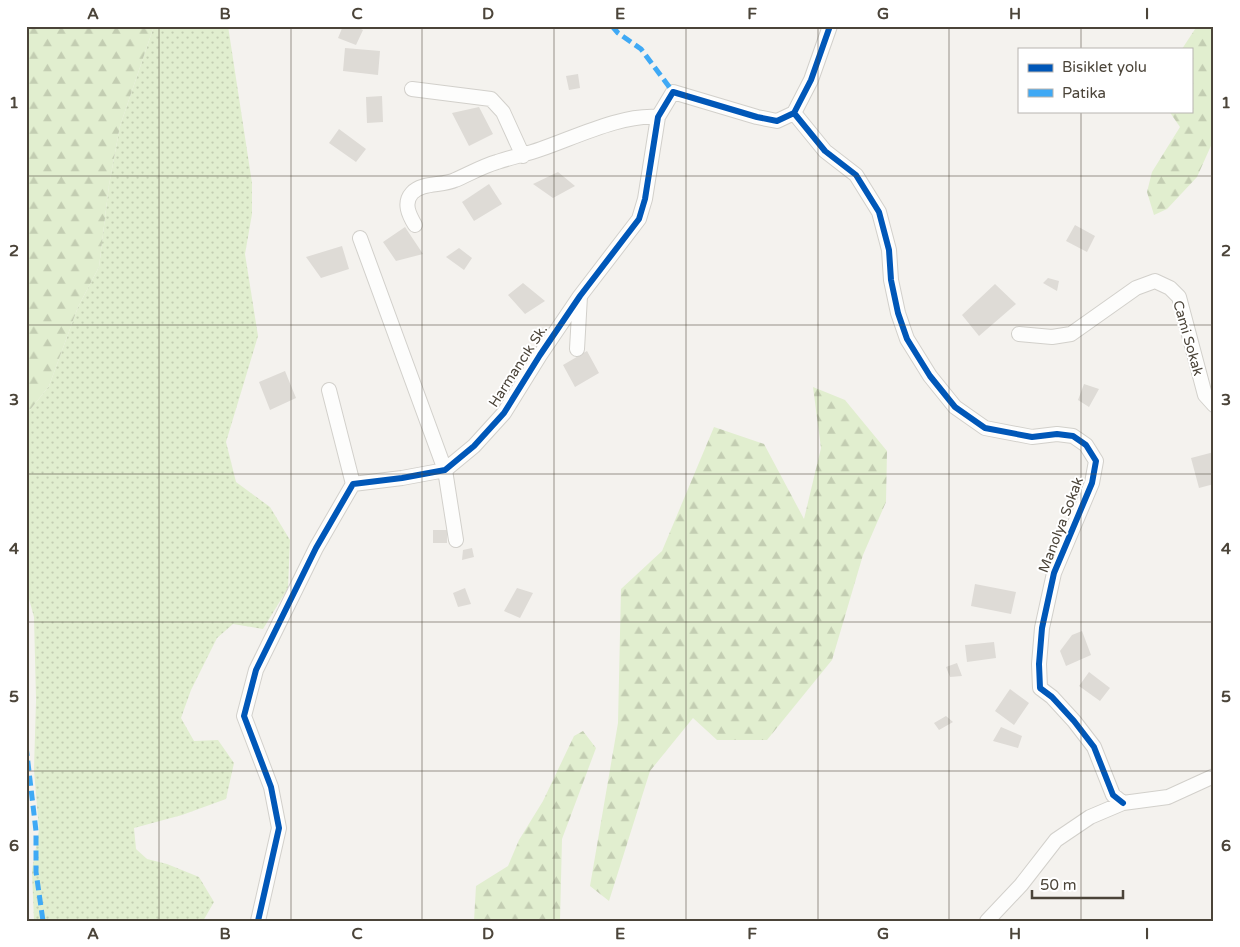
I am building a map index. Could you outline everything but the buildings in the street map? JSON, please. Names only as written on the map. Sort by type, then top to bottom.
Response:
[{"type":"street","points":[[794,113],[811,80],[830,26]]},
{"type":"street","points":[[412,89],[492,99],[503,112],[523,156]]},
{"type":"street","name":"Harmancık Sk.","points":[[353,484],[445,470],[474,446],[504,413],[580,296],[639,219],[645,199],[658,117],[673,92],[757,117],[778,121],[794,113]]},
{"type":"street","name":"Manolya Sokak","points":[[794,113],[825,151],[856,175],[879,212],[889,250],[891,280],[898,314],[907,339],[930,376],[955,407],[985,428],[1032,437],[1056,434],[1073,436],[1086,445],[1096,461],[1092,483],[1054,572],[1042,628],[1039,664],[1040,688],[1052,697],[1074,721],[1094,747],[1113,795],[1123,803]]},
{"type":"street","points":[[415,225],[408,214],[408,205],[411,194],[419,188],[448,183],[497,162],[523,156],[617,122],[644,116],[658,117]]},
{"type":"street","points":[[360,238],[445,470],[456,540]]},
{"type":"street","name":"Cami Sokak","points":[[1019,334],[1052,337],[1071,334],[1136,288],[1154,281],[1170,288],[1179,297],[1205,395],[1214,405]]},
{"type":"street","points":[[577,349],[580,296]]},
{"type":"street","points":[[258,921],[279,828],[271,787],[244,716],[256,670],[316,548],[353,484],[329,390]]},
{"type":"street","points":[[987,921],[1021,885],[1056,840],[1090,817],[1123,803],[1168,797],[1214,776]]},
{"type":"green space","points":[[26,26],[154,26],[120,126],[109,185],[99,267],[78,307],[49,386],[26,415]]},
{"type":"green space","points":[[154,26],[228,26],[252,183],[252,214],[245,254],[258,336],[226,442],[236,482],[270,507],[290,540],[288,588],[263,629],[233,624],[217,638],[191,690],[181,718],[194,741],[218,740],[234,763],[226,799],[182,815],[134,828],[136,849],[147,859],[167,864],[199,877],[214,902],[203,921],[34,921],[32,870],[39,830],[34,770],[36,700],[34,617],[26,588],[26,415],[49,386],[78,307],[99,267],[109,185],[120,126]]},
{"type":"green space","points":[[1197,26],[1214,26],[1214,139],[1197,177],[1167,209],[1154,215],[1147,192],[1152,172],[1180,127],[1170,112],[1192,112],[1192,48],[1183,48]]},
{"type":"green space","points":[[813,387],[845,400],[887,451],[886,502],[863,555],[832,660],[767,740],[717,740],[693,718],[650,771],[609,901],[590,886],[618,723],[621,589],[662,551],[714,427],[764,444],[804,519],[821,448]]},
{"type":"green space","points":[[583,731],[596,748],[562,839],[560,921],[474,921],[476,886],[508,866],[519,840],[543,801],[574,736]]},
{"type":"marked path","points":[[612,26],[618,33],[641,49],[673,92]]},
{"type":"marked path","points":[[26,746],[36,831],[36,872],[43,921]]},
{"type":"cycle path","points":[[258,921],[279,828],[271,787],[244,716],[256,670],[316,548],[353,484],[445,470],[474,446],[504,413],[580,296],[639,219],[645,199],[658,117],[673,92],[757,117],[777,121],[794,113],[811,80],[830,26]]},
{"type":"cycle path","points":[[794,113],[825,151],[856,175],[879,212],[889,250],[891,280],[898,313],[907,339],[930,376],[955,407],[985,428],[1032,437],[1057,434],[1073,436],[1086,445],[1096,461],[1092,483],[1054,573],[1042,628],[1039,664],[1040,688],[1052,697],[1074,721],[1094,747],[1113,795],[1123,803]]}]
